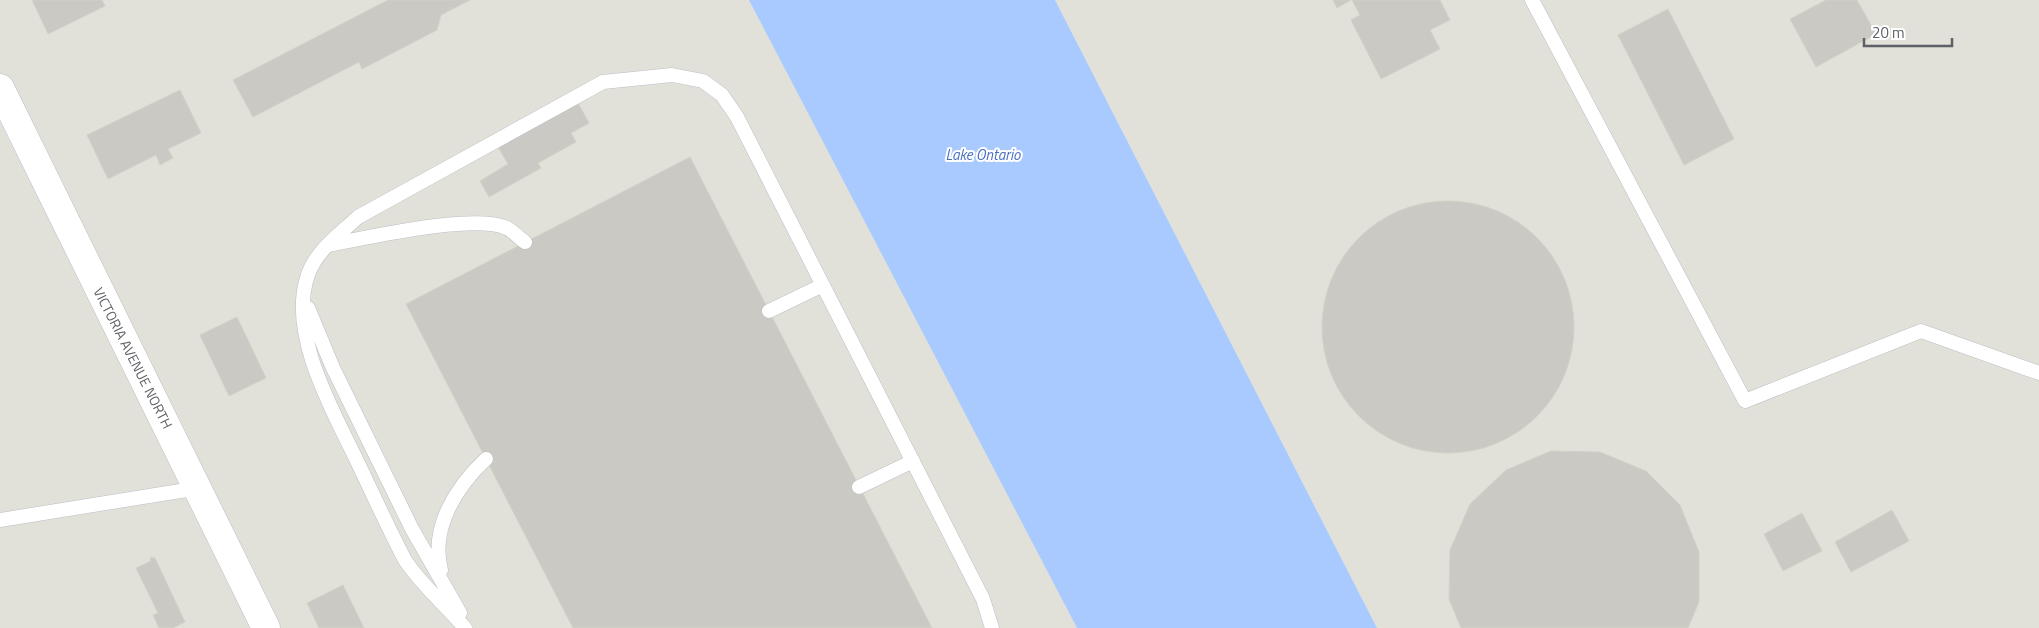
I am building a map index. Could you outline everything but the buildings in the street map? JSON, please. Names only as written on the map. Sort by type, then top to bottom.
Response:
[{"type":"street","name":"VICTORIA AVENUE NORTH","points":[[0,88],[199,488],[266,628]]},
{"type":"lane","points":[[1532,0],[1745,401],[1921,331],[2039,373]]},
{"type":"lane","points":[[466,628],[418,580],[394,539],[331,407],[308,345],[304,325],[304,291],[311,265],[328,245],[358,217],[604,82],[672,75],[703,81],[722,95],[737,117],[983,599],[992,628]]},
{"type":"lane","points":[[328,245],[436,226],[474,223],[506,228],[525,242]]},
{"type":"lane","points":[[769,312],[823,285]]},
{"type":"lane","points":[[304,291],[309,313],[333,368],[412,529],[466,628]]},
{"type":"lane","points":[[445,587],[437,555],[446,514],[466,478],[486,459]]},
{"type":"lane","points":[[859,487],[913,461]]},
{"type":"lane","points":[[0,520],[199,488]]},
{"type":"shaded area","points":[[0,0],[751,0],[1077,628],[0,628]]},
{"type":"shaded area","points":[[1055,0],[2039,0],[2039,628],[1377,628]]},
{"type":"water","name":"Lake Ontario","points":[[749,0],[1055,0],[1377,628],[1077,628]]}]
